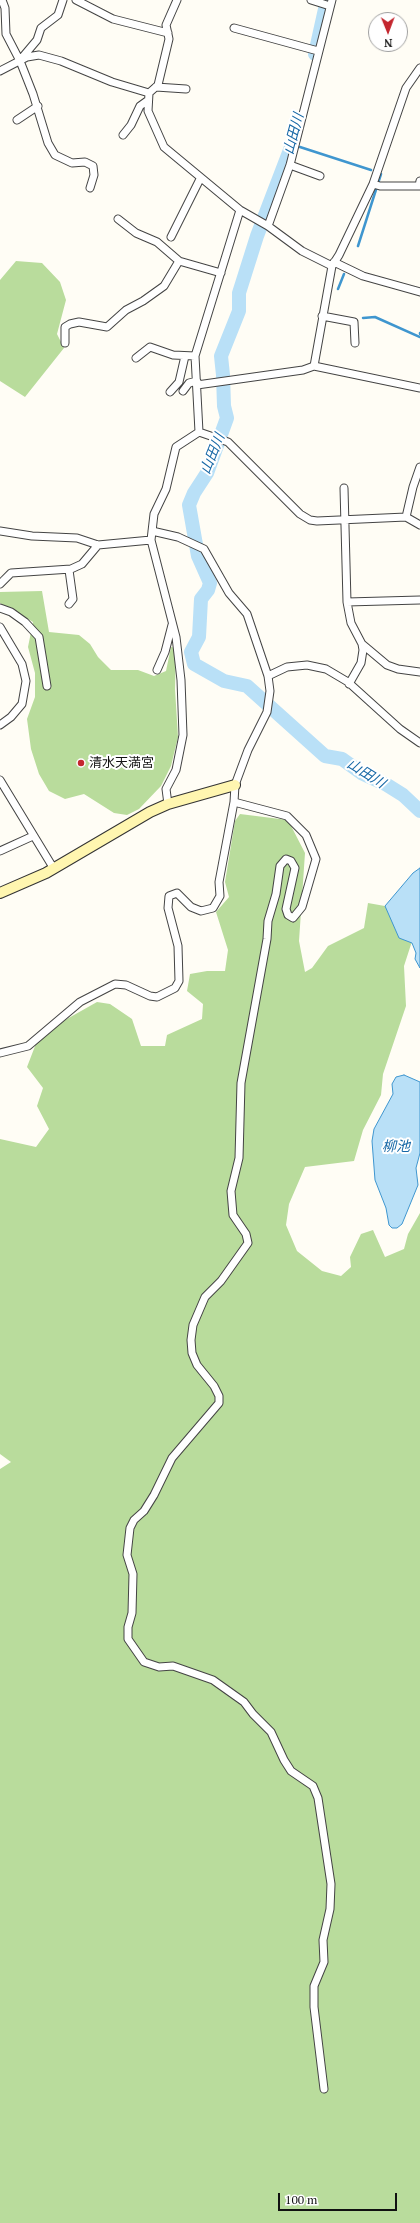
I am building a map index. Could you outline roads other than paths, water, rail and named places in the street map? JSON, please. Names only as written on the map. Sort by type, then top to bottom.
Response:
[{"type":"street","points":[[2,0],[5,8],[6,34],[20,61],[38,106],[48,143],[55,155],[72,163],[85,162],[93,166],[94,175],[90,188]]},
{"type":"street","points":[[20,61],[37,40],[41,28],[58,15],[63,0]]},
{"type":"street","points":[[76,0],[113,19],[168,33]]},
{"type":"street","points":[[177,0],[166,25],[169,39],[158,86],[149,93],[147,101],[148,111],[164,147],[200,179],[240,210],[268,226],[302,251],[362,276],[420,292]]},
{"type":"street","points":[[268,226],[290,165],[330,4],[311,0]]},
{"type":"street","points":[[234,28],[318,51]]},
{"type":"street","points":[[0,71],[27,57],[39,55],[61,61],[93,75],[149,93]]},
{"type":"street","points":[[314,366],[322,316],[333,264],[376,185],[406,88],[420,68]]},
{"type":"street","points":[[156,87],[186,89]]},
{"type":"street","points":[[123,135],[131,125],[140,106],[147,101]]},
{"type":"street","points":[[17,120],[38,106]]},
{"type":"street","points":[[290,165],[320,176]]},
{"type":"street","points":[[171,237],[200,179]]},
{"type":"street","points":[[376,185],[419,186],[420,181]]},
{"type":"street","points":[[199,432],[195,356],[240,210]]},
{"type":"street","points":[[118,219],[136,233],[157,242],[179,261],[199,268],[221,273]]},
{"type":"street","points":[[65,343],[65,327],[79,322],[107,327],[126,310],[143,301],[164,286],[179,261]]},
{"type":"street","points":[[322,316],[354,322],[355,343]]},
{"type":"street","points":[[136,358],[150,347],[173,356],[195,356]]},
{"type":"street","points":[[170,392],[179,382],[185,356]]},
{"type":"street","points":[[183,391],[189,383],[303,370],[314,366],[420,388]]},
{"type":"street","points":[[168,804],[166,789],[176,770],[183,735],[179,657],[176,637],[163,582],[151,540],[154,514],[166,489],[176,447],[199,432],[213,435],[228,442],[300,514],[317,521],[406,517],[420,525]]},
{"type":"street","points":[[406,517],[413,487],[420,467]]},
{"type":"street","points":[[344,488],[347,602],[351,623],[362,644],[387,664],[398,669],[420,672]]},
{"type":"street","points":[[0,531],[32,536],[77,538],[98,545],[151,540]]},
{"type":"street","points":[[0,1053],[28,1046],[80,1002],[115,984],[126,985],[150,996],[157,997],[175,988],[179,981],[178,946],[168,908],[169,896],[177,893],[191,907],[201,910],[213,908],[220,896],[219,882],[234,802],[235,784],[248,750],[267,712],[270,691],[268,676],[247,614],[229,593],[204,549],[178,537],[152,531]]},
{"type":"street","points":[[0,584],[11,573],[69,570],[82,564],[98,545]]},
{"type":"street","points":[[69,570],[73,599],[69,604]]},
{"type":"street","points":[[347,602],[420,600]]},
{"type":"street","points":[[0,608],[11,612],[25,622],[39,637],[47,686]]},
{"type":"street","points":[[157,670],[165,652],[172,625]]},
{"type":"street","points":[[0,627],[22,664],[26,681],[22,704],[11,717],[0,725]]},
{"type":"street","points":[[349,684],[361,663],[362,644]]},
{"type":"street","points":[[268,676],[287,667],[307,665],[326,669],[349,684],[400,730],[420,743]]},
{"type":"street","points":[[0,780],[54,869]]},
{"type":"street","points":[[0,893],[54,869],[143,816],[168,804],[235,784]]},
{"type":"street","points":[[234,802],[287,816],[306,836],[316,859],[302,907],[293,918],[288,915],[286,909],[295,868],[291,861],[286,859],[280,866],[276,894],[268,921],[267,939],[241,1083],[239,1158],[231,1191],[233,1215],[246,1234],[248,1243],[221,1281],[205,1297],[193,1325],[191,1340],[192,1353],[197,1365],[214,1386],[219,1396],[219,1403],[172,1458],[154,1495],[144,1511],[134,1520],[130,1528],[127,1555],[133,1574],[133,1582],[132,1613],[128,1627],[128,1638],[144,1662],[158,1667],[173,1666],[213,1680],[244,1702],[253,1714],[272,1732],[284,1760],[291,1771],[313,1786],[318,1798],[331,1884],[330,1910],[323,1940],[324,1962],[314,1986],[314,2007],[324,2089]]},
{"type":"street","points":[[0,851],[33,836]]},
{"type":"water","points":[[420,868],[420,968],[415,959],[416,953],[412,943],[399,938],[385,906],[413,873]]},
{"type":"water","name":"柳池","points":[[404,1075],[420,1082],[420,1153],[416,1168],[418,1185],[402,1224],[397,1228],[392,1228],[389,1225],[386,1208],[375,1180],[372,1141],[374,1129],[393,1094],[392,1084],[396,1077]]},
{"type":"waterway","name":"山田川","points":[[315,54],[327,0]]},
{"type":"waterway","name":"山田川","points":[[293,142],[257,236],[239,293],[239,311],[221,356],[224,406],[227,418],[207,473],[194,493],[189,505],[198,556],[210,583],[208,590],[201,599],[199,637],[191,652],[194,664],[224,681],[247,686],[325,756],[342,759],[363,774],[387,785],[403,795],[420,811]]},
{"type":"waterway","points":[[300,147],[371,170]]},
{"type":"waterway","points":[[358,246],[381,174]]},
{"type":"waterway","points":[[338,289],[344,274]]},
{"type":"waterway","points":[[363,318],[375,317],[420,337]]},
{"type":"place","name":"清水天満宮","points":[[81,763]]}]
